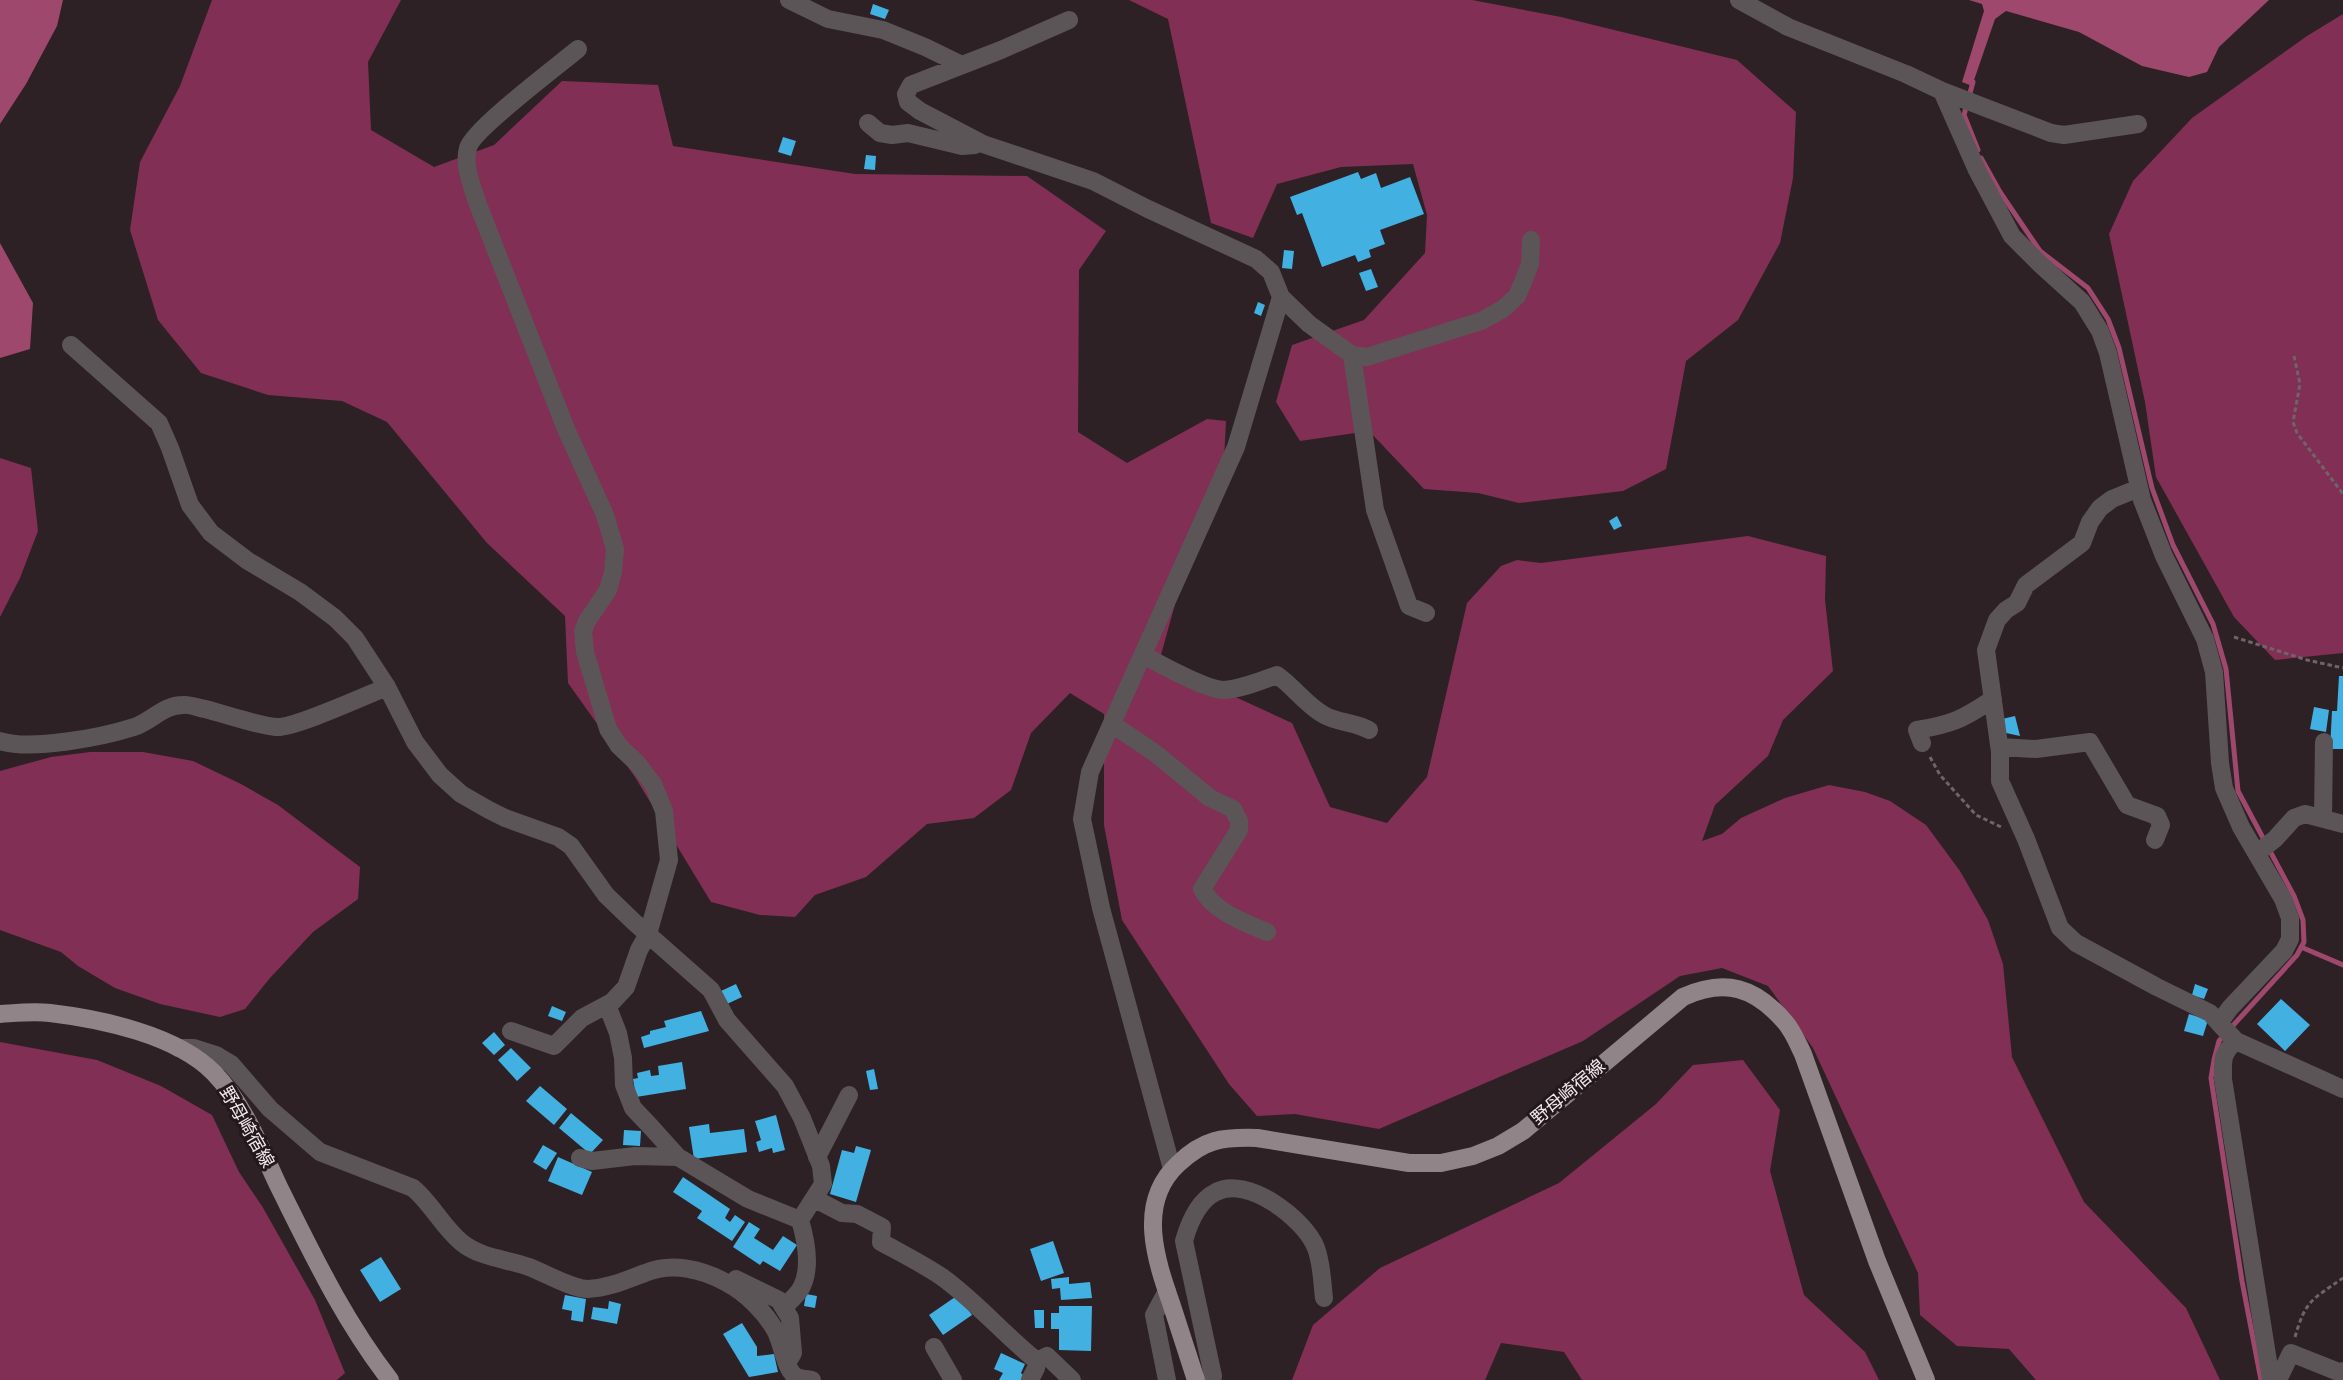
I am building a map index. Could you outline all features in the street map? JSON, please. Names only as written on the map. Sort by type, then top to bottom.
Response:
[{"type":"main road","name":"野母崎宿線","points":[[1196,1380],[1155,1257],[1153,1233],[1154,1207],[1161,1186],[1172,1169],[1191,1151],[1204,1143],[1238,1137],[1257,1138],[1409,1163],[1441,1163],[1473,1156],[1498,1146],[1522,1131],[1683,997],[1703,988],[1745,990],[1761,999],[1787,1023],[1803,1054],[1877,1261],[1926,1380]]},
{"type":"main road","name":"野母崎宿線","points":[[0,1014],[48,1012],[121,1026],[178,1048],[214,1074],[247,1122],[331,1293],[370,1355],[390,1380]]},
{"type":"street","points":[[789,0],[828,19],[883,30],[962,65]]},
{"type":"street","points":[[1739,0],[1788,27],[2051,133],[2064,135],[2138,124]]},
{"type":"street","points":[[1069,20],[911,86],[906,94],[908,102],[982,144],[1093,181],[1256,259],[1271,272],[1281,297],[1309,324],[1352,355],[1367,357],[1409,345],[1481,321],[1503,309],[1516,296],[1523,282],[1530,264],[1531,240]]},
{"type":"street","points":[[511,1031],[554,1046],[582,1018],[607,1005],[626,987],[639,950],[648,934],[669,860],[664,811],[653,784],[637,763],[619,746],[608,729],[585,652],[583,631],[586,621],[608,590],[613,572],[615,549],[605,515],[566,429],[477,202],[467,167],[468,147],[480,129],[578,50]]},
{"type":"street","points":[[1942,91],[1977,170],[2012,236],[2082,302],[2100,331],[2108,353],[2139,488],[2164,556],[2205,639],[2214,672],[2224,789],[2241,827],[2265,847],[2290,918],[2290,939],[2284,951],[2230,1008],[2226,1050],[2223,1056],[2223,1079],[2271,1380]]},
{"type":"street","points":[[868,123],[880,133],[892,135],[908,133],[962,146],[982,144]]},
{"type":"street","points":[[1172,1169],[1101,908],[1082,819],[1090,772],[1236,447],[1281,297]]},
{"type":"street","points":[[71,345],[159,423],[190,506],[211,533],[248,561],[300,592],[335,618],[355,638],[387,687],[415,742],[440,775],[460,794],[489,810],[558,837],[571,846],[606,895],[711,990],[727,1020],[785,1086],[802,1118],[821,1166],[823,1184],[800,1220]]},
{"type":"street","points":[[1352,355],[1375,510],[1409,606],[1426,613]]},
{"type":"street","points":[[2139,488],[2112,499],[2100,508],[2090,522],[2082,543],[2026,585],[2017,603],[1997,620],[1986,650],[2000,747],[2000,781],[2060,928],[2076,943],[2210,1013],[2228,1032],[2343,1089]]},
{"type":"street","points":[[1143,655],[1194,680],[1222,690],[1252,684],[1277,675],[1289,683],[1313,708],[1327,717],[1359,724],[1369,730]]},
{"type":"street","points":[[0,741],[9,744],[43,745],[97,735],[134,727],[146,722],[167,707],[185,704],[279,728],[336,709],[387,687]]},
{"type":"street","points":[[1922,743],[1917,730],[1943,726],[1963,719],[1993,699]]},
{"type":"street","points":[[1112,724],[1155,753],[1210,798],[1233,809],[1239,821],[1239,830],[1202,889],[1207,898],[1220,909],[1267,932]]},
{"type":"street","points":[[2000,747],[2036,749],[2090,742],[2127,805],[2157,816],[2161,825],[2155,840]]},
{"type":"street","points":[[2323,819],[2324,742]]},
{"type":"street","points":[[2265,847],[2294,818],[2305,814],[2343,824]]},
{"type":"street","points":[[607,1005],[618,1033],[623,1058],[624,1085],[633,1108],[678,1157],[748,1199],[800,1220]]},
{"type":"street","points":[[178,1048],[194,1048],[216,1054],[231,1064],[270,1108],[320,1152],[414,1188],[425,1198],[450,1232],[464,1245],[492,1258],[526,1266],[585,1289],[604,1287],[646,1272],[677,1267],[696,1270],[728,1283],[753,1302],[775,1330],[787,1372]]},
{"type":"street","points":[[817,1157],[849,1095]]},
{"type":"street","points":[[580,1158],[592,1161],[635,1156],[678,1157]]},
{"type":"street","points":[[1210,1380],[1213,1376],[1184,1241],[1190,1222],[1200,1206],[1216,1191],[1235,1189],[1265,1197],[1292,1214],[1316,1248],[1324,1298]]},
{"type":"street","points":[[815,1199],[843,1213],[857,1214],[882,1227],[881,1242],[942,1277],[1037,1361]]},
{"type":"street","points":[[784,1307],[801,1289],[805,1273],[807,1244],[800,1220]]},
{"type":"street","points":[[718,1279],[734,1278],[779,1300],[790,1318],[793,1353],[787,1372]]},
{"type":"street","points":[[1167,1292],[1154,1316],[1167,1380]]},
{"type":"street","points":[[934,1347],[953,1380]]},
{"type":"street","points":[[2278,1380],[2291,1353],[2342,1373]]},
{"type":"street","points":[[1037,1361],[1047,1356],[1072,1380]]},
{"type":"street","points":[[1030,1380],[1037,1361]]},
{"type":"street","points":[[787,1372],[789,1370],[795,1377],[812,1380]]},
{"type":"path","points":[[2294,356],[2300,384],[2294,422],[2297,433],[2343,494]]},
{"type":"path","points":[[2234,637],[2307,660],[2343,668]]},
{"type":"path","points":[[1922,743],[1940,775],[1976,815],[2026,840]]},
{"type":"path","points":[[2291,1353],[2302,1311],[2319,1293],[2343,1278]]},
{"type":"shaded area","points":[[0,0],[63,0],[57,26],[26,84],[0,124]]},
{"type":"shaded area","points":[[212,0],[401,0],[368,62],[371,130],[434,167],[494,145],[562,81],[658,85],[673,146],[855,174],[1027,176],[1106,231],[1079,270],[1078,432],[1127,463],[1207,419],[1226,421],[1224,460],[1202,507],[1159,662],[1292,723],[1330,807],[1387,823],[1427,777],[1467,603],[1501,566],[1517,560],[1541,563],[1748,536],[1826,556],[1825,600],[1833,671],[1783,720],[1768,756],[1715,805],[1702,841],[1722,834],[1741,818],[1785,798],[1829,785],[1865,792],[1890,801],[1926,825],[1960,871],[1988,920],[2003,964],[2012,1057],[2084,1202],[2186,1308],[2220,1380],[2036,1380],[2009,1349],[1957,1346],[1920,1315],[1918,1273],[1813,1048],[1768,986],[1722,968],[1680,976],[1583,1041],[1379,1129],[1295,1114],[1257,1116],[1229,1084],[1122,920],[1104,825],[1104,714],[1070,693],[1031,733],[1011,790],[974,818],[927,824],[866,877],[815,895],[795,917],[760,915],[711,902],[635,777],[568,683],[565,616],[487,543],[387,422],[342,401],[268,395],[201,373],[158,320],[130,230],[140,162],[180,86]]},
{"type":"shaded area","points":[[1129,0],[1472,0],[1561,17],[1737,60],[1796,112],[1793,178],[1780,243],[1738,320],[1686,361],[1666,469],[1623,491],[1519,503],[1478,493],[1424,489],[1369,431],[1300,441],[1276,402],[1292,345],[1364,320],[1425,253],[1427,215],[1413,164],[1341,167],[1277,184],[1253,238],[1211,223],[1168,19]]},
{"type":"shaded area","points":[[1969,0],[2269,0],[2219,47],[2207,72],[2189,77],[2142,66],[2079,32],[2006,11],[1995,19],[1972,86],[1962,82],[1984,11],[1982,4]]},
{"type":"shaded area","points":[[2343,14],[2343,653],[2275,660],[2234,617],[2156,477],[2145,402],[2109,234],[2133,181],[2192,118],[2307,36]]},
{"type":"shaded area","points":[[0,243],[33,303],[30,349],[0,358]]},
{"type":"shaded area","points":[[0,458],[31,468],[38,531],[20,578],[0,617]]},
{"type":"shaded area","points":[[90,752],[143,752],[193,761],[241,784],[278,805],[360,867],[358,899],[313,932],[245,1009],[220,1017],[160,1004],[115,988],[78,966],[61,952],[0,930],[0,771],[51,757]]},
{"type":"shaded area","points":[[0,1042],[97,1060],[161,1086],[212,1115],[239,1172],[262,1206],[315,1300],[345,1373],[337,1380],[0,1380]]},
{"type":"shaded area","points":[[1743,1060],[1780,1110],[1770,1171],[1804,1295],[1865,1352],[1879,1380],[1582,1380],[1564,1352],[1501,1343],[1485,1380],[1292,1380],[1313,1325],[1380,1268],[1559,1183],[1656,1104],[1693,1065]]},
{"type":"building","points":[[873,4],[889,10],[885,19],[870,14]]},
{"type":"building","points":[[783,137],[796,141],[791,156],[778,152]]},
{"type":"building","points":[[866,155],[876,156],[875,170],[864,169]]},
{"type":"building","points":[[1358,172],[1361,179],[1376,173],[1381,188],[1410,177],[1424,214],[1380,230],[1385,244],[1369,250],[1371,257],[1358,262],[1355,255],[1322,267],[1302,213],[1297,215],[1290,197]]},
{"type":"building","points":[[1284,250],[1294,251],[1292,269],[1282,268]]},
{"type":"building","points":[[1371,269],[1378,287],[1366,291],[1359,273]]},
{"type":"building","points":[[1258,302],[1265,305],[1261,316],[1254,313]]},
{"type":"building","points":[[1617,516],[1622,526],[1614,530],[1609,521]]},
{"type":"building","points":[[2339,676],[2343,676],[2343,749],[2330,749],[2332,711],[2337,711]]},
{"type":"building","points":[[2314,707],[2329,710],[2326,732],[2310,729]]},
{"type":"building","points":[[2015,716],[2020,736],[2006,733],[2002,719]]},
{"type":"building","points":[[736,984],[742,997],[727,1004],[721,991]]},
{"type":"building","points":[[2195,984],[2208,989],[2204,999],[2192,995]]},
{"type":"building","points":[[2281,999],[2310,1025],[2285,1051],[2257,1024]]},
{"type":"building","points":[[552,1006],[566,1012],[562,1021],[548,1016]]},
{"type":"building","points":[[701,1011],[709,1031],[644,1048],[641,1037],[650,1034],[650,1031],[666,1027],[664,1021]]},
{"type":"building","points":[[2189,1014],[2208,1020],[2203,1036],[2184,1031]]},
{"type":"building","points":[[494,1032],[505,1045],[494,1055],[482,1043]]},
{"type":"building","points":[[511,1048],[531,1068],[517,1081],[498,1060]]},
{"type":"building","points":[[682,1062],[686,1089],[636,1097],[633,1079],[638,1078],[637,1073],[650,1070],[651,1076],[659,1075],[658,1066]]},
{"type":"building","points":[[874,1069],[878,1089],[870,1090],[866,1071]]},
{"type":"building","points":[[540,1086],[567,1109],[554,1125],[526,1101]]},
{"type":"building","points":[[571,1113],[603,1140],[590,1154],[559,1128]]},
{"type":"building","points":[[776,1115],[785,1150],[773,1153],[772,1148],[759,1152],[756,1142],[761,1140],[755,1121]]},
{"type":"building","points":[[709,1124],[710,1133],[744,1129],[747,1152],[694,1159],[689,1127]]},
{"type":"building","points":[[624,1130],[641,1131],[640,1146],[623,1145]]},
{"type":"building","points":[[543,1145],[557,1153],[546,1170],[533,1162]]},
{"type":"building","points":[[856,1146],[871,1150],[856,1202],[830,1194],[842,1150],[854,1153]]},
{"type":"building","points":[[558,1157],[592,1172],[582,1195],[548,1181]]},
{"type":"building","points":[[683,1177],[730,1209],[725,1218],[730,1222],[735,1215],[745,1222],[732,1241],[697,1218],[702,1211],[673,1192]]},
{"type":"building","points":[[749,1222],[760,1229],[754,1238],[773,1250],[783,1236],[797,1245],[780,1271],[763,1261],[760,1265],[733,1247]]},
{"type":"building","points":[[1053,1241],[1064,1273],[1041,1281],[1030,1249]]},
{"type":"building","points":[[381,1257],[401,1289],[380,1302],[360,1270]]},
{"type":"building","points":[[1069,1277],[1069,1284],[1090,1282],[1092,1298],[1061,1300],[1060,1288],[1052,1289],[1051,1279]]},
{"type":"building","points":[[806,1294],[817,1296],[815,1308],[804,1306]]},
{"type":"building","points":[[565,1295],[586,1299],[583,1322],[571,1320],[572,1311],[562,1309]]},
{"type":"building","points":[[958,1295],[972,1315],[943,1335],[929,1315]]},
{"type":"building","points":[[609,1301],[621,1304],[617,1324],[591,1319],[593,1307],[608,1309]]},
{"type":"building","points":[[1059,1306],[1092,1306],[1091,1351],[1059,1350],[1059,1329],[1051,1329],[1051,1313],[1059,1313]]},
{"type":"building","points":[[1034,1310],[1044,1310],[1044,1328],[1035,1328]]},
{"type":"building","points":[[742,1323],[757,1347],[757,1356],[774,1354],[778,1372],[749,1377],[723,1334]]},
{"type":"building","points":[[1001,1353],[1025,1364],[1021,1380],[999,1380],[1003,1373],[994,1369]]},
{"type":"waterway","points":[[1973,82],[1964,115],[1978,150]]},
{"type":"waterway","points":[[1981,158],[2000,192],[2040,251],[2088,288],[2108,319],[2119,348],[2152,488],[2173,545],[2213,624],[2226,669],[2238,791],[2294,896],[2303,920],[2304,942],[2297,955],[2219,1041],[2211,1078],[2242,1281],[2261,1380]]},
{"type":"waterway","points":[[2301,947],[2343,965]]}]
